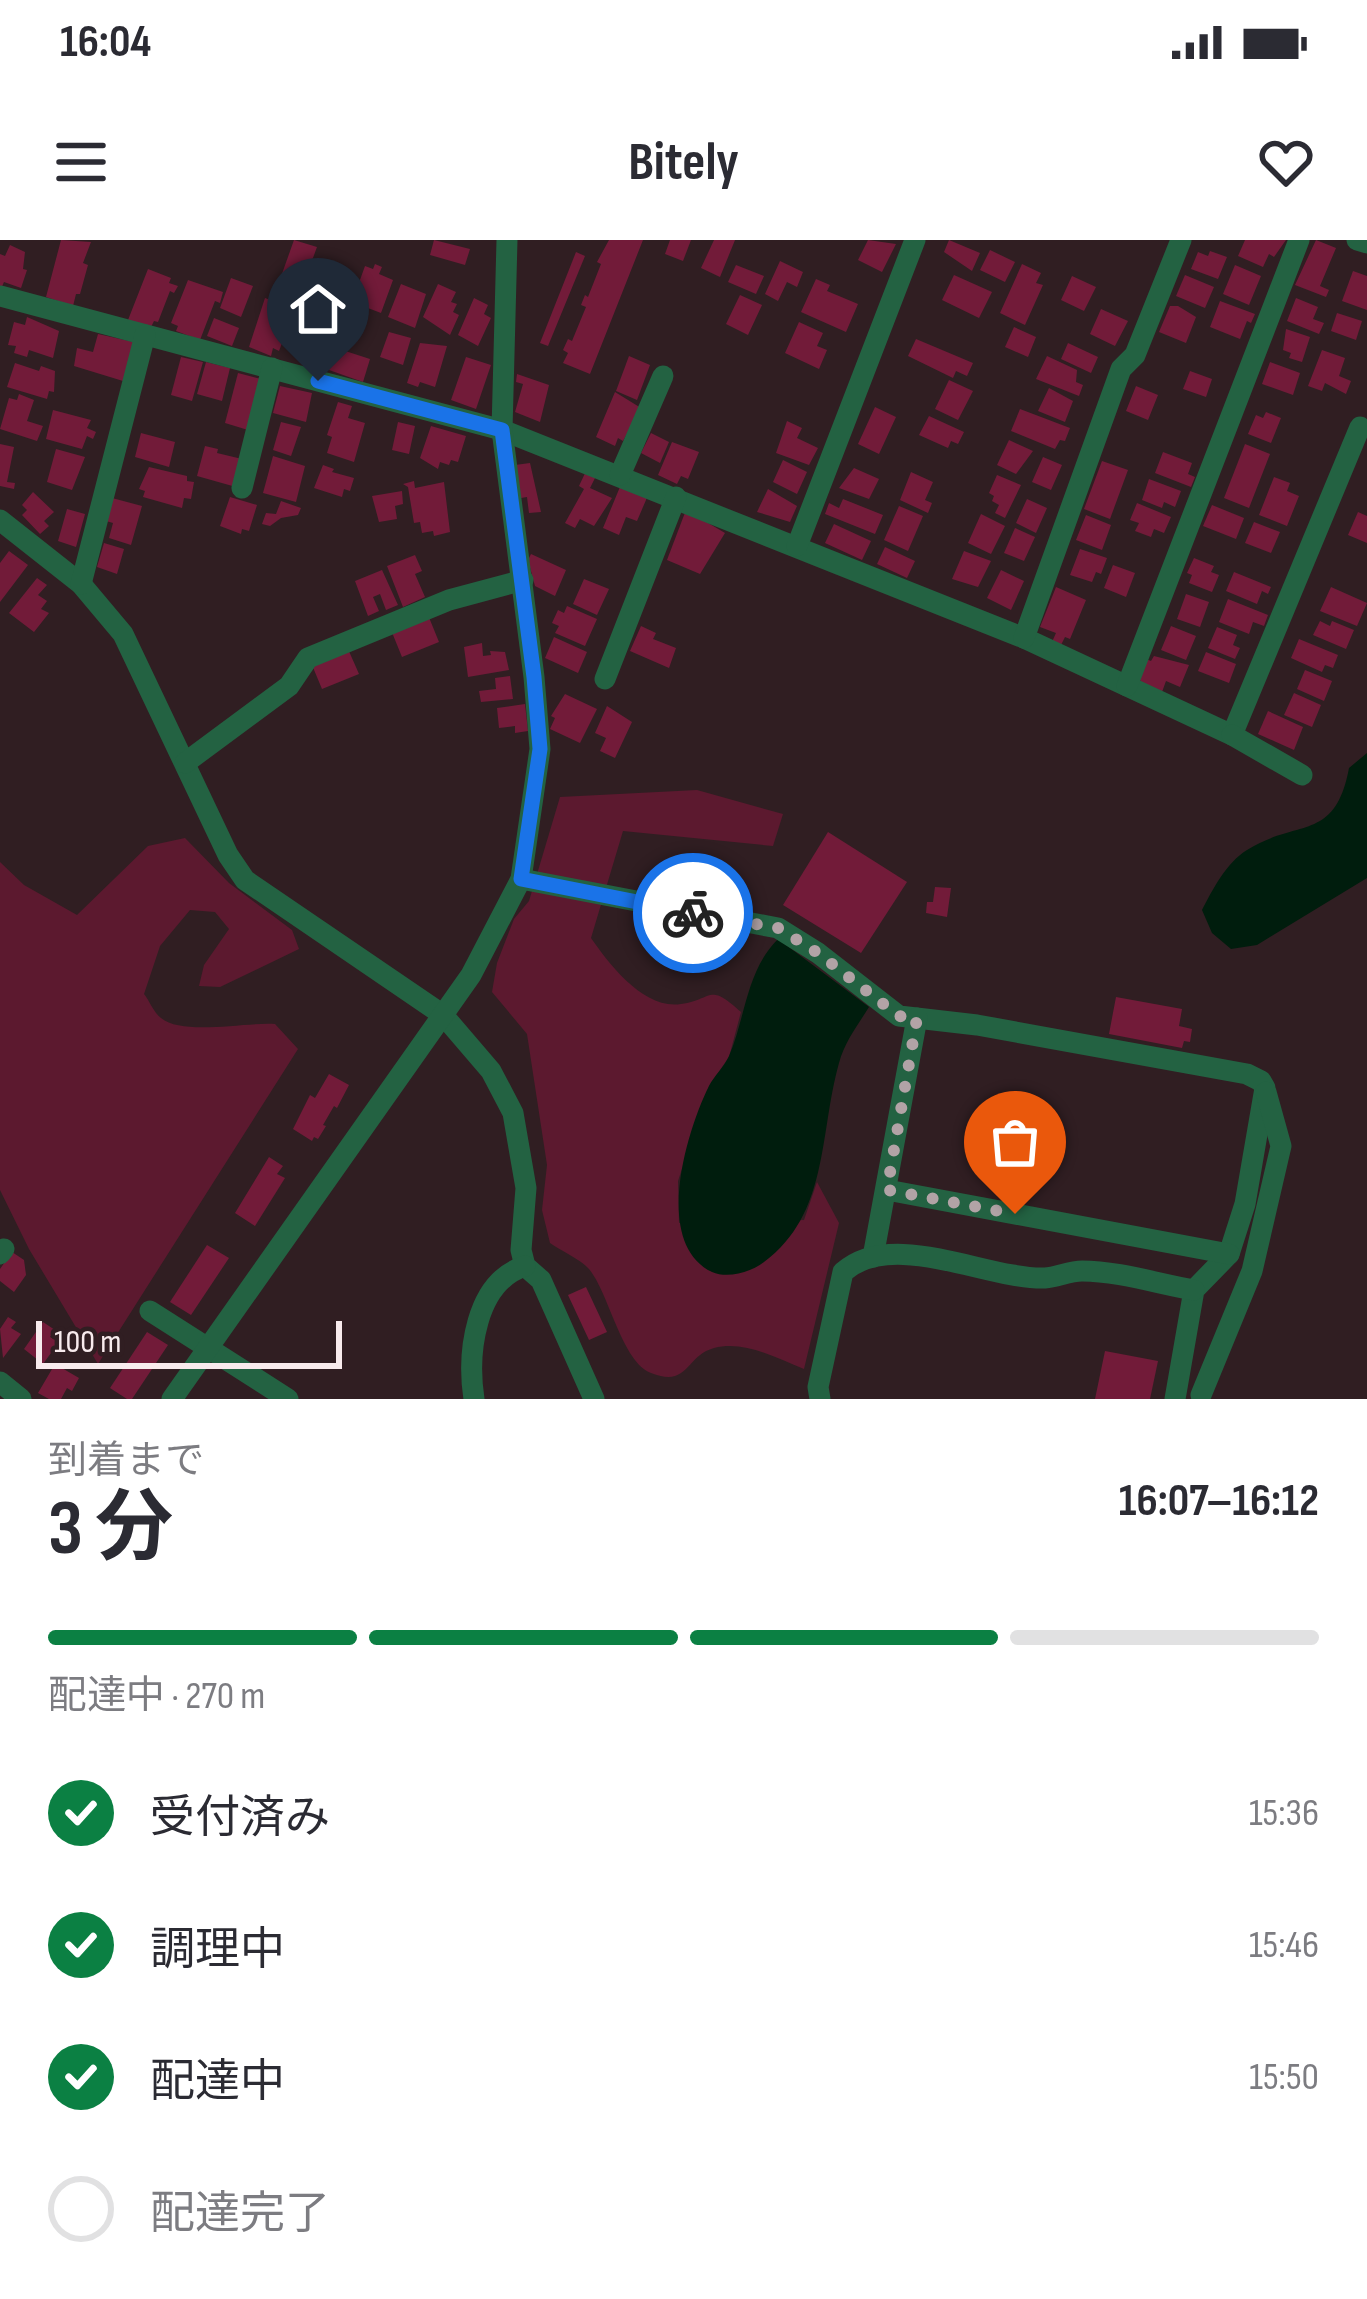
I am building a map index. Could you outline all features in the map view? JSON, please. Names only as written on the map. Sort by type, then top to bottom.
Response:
[{"type":"street","points":[[172,1399],[471,975],[521,879],[540,749],[502,430],[507,240]]},
{"type":"street","points":[[797,545],[915,240]]},
{"type":"street","points":[[1024,638],[1121,369],[1135,355],[1181,240]]},
{"type":"street","points":[[1127,686],[1299,240]]},
{"type":"street","points":[[1357,240],[1367,243]]},
{"type":"street","points":[[1,303],[145,335],[502,430],[1024,638],[1232,735],[1302,775]]},
{"type":"street","points":[[81,584],[145,335]]},
{"type":"street","points":[[242,488],[272,368]]},
{"type":"street","points":[[620,475],[663,376]]},
{"type":"street","points":[[1232,735],[1360,427]]},
{"type":"street","points":[[605,679],[676,497]]},
{"type":"street","points":[[1,525],[81,584],[123,634],[228,855],[245,880],[443,1015],[491,1071],[513,1113],[526,1188],[521,1250],[525,1265],[542,1280],[594,1399]]},
{"type":"street","points":[[185,763],[289,686],[308,658],[449,600],[523,580]]},
{"type":"street","points":[[521,879],[778,928],[899,1016],[977,1024],[1247,1074],[1261,1081],[1281,1146],[1252,1270],[1203,1398]]},
{"type":"street","points":[[873,1257],[917,1018]]},
{"type":"street","points":[[1175,1399],[1194,1290],[1229,1254],[1245,1204],[1265,1088]]},
{"type":"street","points":[[887,1190],[1229,1254]]},
{"type":"street","points":[[820,1399],[818,1388],[843,1272],[873,1257],[912,1255],[1043,1278],[1082,1271],[1194,1290]]},
{"type":"street","points":[[474,1399],[470,1347],[495,1285],[505,1272],[525,1265]]},
{"type":"street","points":[[150,1311],[288,1399]]},
{"type":"street","points":[[0,1382],[21,1399]]},
{"type":"shaded area","points":[[1367,753],[1367,878],[1257,945],[1231,949],[1212,933],[1202,910],[1221,877],[1247,850],[1324,818],[1343,792],[1349,768]]},
{"type":"shaded area","points":[[697,790],[783,814],[773,846],[623,831],[591,938],[629,983],[654,1000],[681,1004],[716,995],[741,1012],[729,1057],[709,1086],[678,1181],[679,1223],[804,1220],[817,1182],[839,1223],[804,1369],[737,1346],[705,1352],[673,1377],[641,1366],[624,1342],[589,1269],[550,1243],[542,1210],[547,1165],[527,1034],[492,992],[514,919],[529,901],[560,797]]},
{"type":"shaded area","points":[[185,838],[229,883],[292,930],[299,949],[220,987],[199,986],[204,965],[229,929],[215,912],[190,910],[160,946],[144,994],[158,1016],[171,1023],[199,1027],[275,1024],[298,1049],[98,1364],[29,1249],[0,1190],[0,862],[24,885],[77,915],[148,846]]},
{"type":"shaded area","points":[[778,939],[869,1007],[842,1055],[818,1171],[800,1221],[785,1243],[759,1266],[718,1274],[694,1257],[683,1237],[679,1212],[684,1157],[700,1105],[729,1056],[759,965]]},
{"type":"building","points":[[61,240],[91,242],[73,306],[46,297]]},
{"type":"building","points":[[294,240],[317,247],[300,293],[278,285]]},
{"type":"building","points":[[434,240],[470,249],[465,265],[430,255]]},
{"type":"building","points":[[609,240],[643,240],[590,374],[563,363],[568,353],[563,350],[568,339],[572,341],[586,307],[581,305]]},
{"type":"building","points":[[670,240],[691,240],[683,261],[665,254]]},
{"type":"building","points":[[714,240],[735,240],[720,277],[701,268]]},
{"type":"building","points":[[868,240],[896,244],[882,272],[858,260]]},
{"type":"building","points":[[949,240],[980,253],[972,271],[944,252]]},
{"type":"building","points":[[1245,240],[1286,240],[1274,257],[1269,254],[1263,267],[1238,256]]},
{"type":"building","points":[[1316,240],[1336,248],[1320,286],[1329,290],[1326,297],[1295,285]]},
{"type":"building","points":[[10,245],[25,252],[23,269],[27,270],[21,288],[4,282],[0,291],[0,254],[5,256]]},
{"type":"building","points":[[990,250],[1015,262],[1005,282],[980,270]]},
{"type":"building","points":[[1210,251],[1227,257],[1218,279],[1191,269],[1198,252],[1208,256]]},
{"type":"building","points":[[576,252],[585,256],[548,346],[540,343]]},
{"type":"building","points":[[780,261],[803,272],[797,287],[787,282],[778,301],[765,294]]},
{"type":"building","points":[[375,264],[382,267],[379,274],[393,280],[381,313],[352,302],[365,266],[373,269]]},
{"type":"building","points":[[1022,264],[1041,273],[1036,283],[1043,285],[1025,325],[1000,313]]},
{"type":"building","points":[[736,265],[764,276],[756,294],[728,282]]},
{"type":"building","points":[[1235,265],[1261,276],[1249,305],[1223,294]]},
{"type":"building","points":[[148,269],[178,286],[174,293],[170,291],[158,322],[150,329],[128,320]]},
{"type":"building","points":[[1353,271],[1367,276],[1367,310],[1342,301]]},
{"type":"building","points":[[954,275],[992,292],[979,318],[942,300]]},
{"type":"building","points":[[1185,275],[1214,287],[1205,308],[1176,296]]},
{"type":"building","points":[[316,276],[350,288],[343,308],[310,295]]},
{"type":"building","points":[[1072,276],[1096,287],[1084,311],[1061,300]]},
{"type":"building","points":[[231,278],[253,286],[241,317],[220,308]]},
{"type":"building","points":[[816,279],[830,285],[827,291],[858,304],[846,332],[801,312]]},
{"type":"building","points":[[188,280],[223,292],[200,340],[176,331],[178,326],[171,323]]},
{"type":"building","points":[[401,284],[426,294],[415,328],[388,317]]},
{"type":"building","points":[[438,284],[456,292],[451,302],[457,304],[453,312],[459,315],[450,335],[423,317]]},
{"type":"building","points":[[740,295],[762,305],[748,335],[726,324]]},
{"type":"building","points":[[265,298],[295,309],[279,351],[273,348],[271,356],[249,347]]},
{"type":"building","points":[[474,298],[488,305],[484,314],[491,318],[478,346],[458,335]]},
{"type":"building","points":[[1296,298],[1318,307],[1313,319],[1324,323],[1319,334],[1287,321]]},
{"type":"building","points":[[1220,301],[1255,314],[1240,339],[1210,327]]},
{"type":"building","points":[[313,305],[343,314],[333,345],[303,336]]},
{"type":"building","points":[[1170,306],[1196,317],[1186,343],[1159,332]]},
{"type":"building","points":[[1101,309],[1128,321],[1115,346],[1090,334]]},
{"type":"building","points":[[1337,313],[1362,321],[1356,340],[1331,331]]},
{"type":"building","points":[[27,317],[59,331],[53,358],[29,350],[27,357],[8,345],[14,322],[25,325]]},
{"type":"building","points":[[214,318],[239,328],[232,346],[207,336]]},
{"type":"building","points":[[799,322],[823,333],[817,346],[827,350],[819,369],[785,353]]},
{"type":"building","points":[[1014,327],[1036,337],[1028,357],[1005,347]]},
{"type":"building","points":[[1286,329],[1310,337],[1302,362],[1283,350]]},
{"type":"building","points":[[389,332],[411,338],[403,365],[380,357]]},
{"type":"building","points":[[98,334],[134,342],[123,381],[74,366],[77,348],[93,352]]},
{"type":"building","points":[[916,339],[973,363],[967,376],[956,371],[953,378],[908,356]]},
{"type":"building","points":[[420,343],[447,346],[435,387],[407,383]]},
{"type":"building","points":[[1068,343],[1098,357],[1091,373],[1061,359]]},
{"type":"building","points":[[336,348],[370,359],[363,382],[329,370]]},
{"type":"building","points":[[1322,350],[1345,358],[1339,376],[1351,381],[1346,394],[1325,383],[1322,391],[1308,386]]},
{"type":"building","points":[[629,356],[650,365],[637,400],[616,391]]},
{"type":"building","points":[[1047,356],[1077,370],[1076,382],[1083,385],[1079,396],[1036,379]]},
{"type":"building","points":[[181,357],[203,362],[192,401],[171,395]]},
{"type":"building","points":[[466,357],[491,365],[476,409],[451,400]]},
{"type":"building","points":[[206,362],[230,368],[222,401],[197,394]]},
{"type":"building","points":[[1270,362],[1300,373],[1293,395],[1262,384]]},
{"type":"building","points":[[15,363],[55,371],[54,392],[49,391],[47,399],[7,387]]},
{"type":"building","points":[[1190,371],[1212,379],[1206,397],[1183,389]]},
{"type":"building","points":[[238,373],[261,379],[248,430],[225,423]]},
{"type":"building","points":[[517,374],[549,385],[540,422],[515,412],[523,384],[516,382]]},
{"type":"building","points":[[949,380],[973,391],[958,420],[935,409]]},
{"type":"building","points":[[280,386],[312,393],[306,422],[273,413]]},
{"type":"building","points":[[1136,386],[1158,395],[1148,420],[1126,411]]},
{"type":"building","points":[[1049,388],[1073,401],[1065,422],[1038,411]]},
{"type":"building","points":[[615,392],[641,408],[623,441],[618,438],[615,446],[596,437]]},
{"type":"building","points":[[19,394],[34,400],[27,421],[43,426],[37,441],[0,429],[9,398],[17,400]]},
{"type":"building","points":[[338,402],[352,406],[348,418],[365,423],[354,462],[327,453],[332,437],[327,435]]},
{"type":"building","points":[[875,407],[896,417],[879,454],[858,444]]},
{"type":"building","points":[[1020,409],[1070,428],[1065,441],[1060,440],[1055,449],[1011,431]]},
{"type":"building","points":[[53,410],[91,420],[87,428],[96,432],[93,439],[87,436],[82,449],[46,439]]},
{"type":"building","points":[[1266,412],[1281,418],[1271,443],[1248,434],[1256,415],[1263,418]]},
{"type":"building","points":[[929,416],[964,432],[958,444],[951,441],[948,448],[919,435]]},
{"type":"building","points":[[787,421],[802,428],[797,438],[818,448],[809,465],[776,453]]},
{"type":"building","points":[[281,422],[301,427],[291,456],[273,450]]},
{"type":"building","points":[[398,422],[415,426],[409,454],[392,450]]},
{"type":"building","points":[[431,426],[466,436],[458,462],[440,462],[438,469],[420,458]]},
{"type":"building","points":[[141,433],[175,442],[169,467],[135,457]]},
{"type":"building","points":[[651,433],[669,442],[660,463],[641,453]]},
{"type":"building","points":[[1009,440],[1033,451],[1016,474],[997,465]]},
{"type":"building","points":[[672,442],[699,452],[688,479],[681,476],[677,484],[658,475]]},
{"type":"building","points":[[0,444],[14,447],[7,482],[15,483],[14,489],[0,486]]},
{"type":"building","points":[[1245,444],[1270,454],[1249,508],[1224,498]]},
{"type":"building","points":[[205,446],[242,459],[236,487],[197,476]]},
{"type":"building","points":[[56,449],[85,457],[72,490],[47,482]]},
{"type":"building","points":[[1163,452],[1192,463],[1191,487],[1155,473]]},
{"type":"building","points":[[273,456],[305,466],[296,502],[263,493]]},
{"type":"building","points":[[1043,457],[1062,465],[1051,490],[1032,482]]},
{"type":"building","points":[[783,460],[807,472],[797,494],[773,482]]},
{"type":"building","points":[[1102,461],[1128,470],[1110,519],[1084,509]]},
{"type":"building","points":[[530,463],[541,512],[529,513],[527,497],[521,498],[515,465]]},
{"type":"building","points":[[323,465],[354,478],[350,491],[344,489],[342,497],[314,488]]},
{"type":"building","points":[[149,467],[187,476],[187,481],[194,482],[191,499],[184,498],[182,508],[143,497],[145,491],[139,489]]},
{"type":"building","points":[[854,468],[879,479],[869,499],[839,488]]},
{"type":"building","points":[[587,469],[597,474],[590,488],[612,498],[594,526],[580,519],[575,528],[565,523],[584,489],[579,486]]},
{"type":"building","points":[[911,472],[933,482],[925,500],[932,503],[928,513],[900,500]]},
{"type":"building","points":[[997,475],[1021,485],[1005,518],[995,513],[999,505],[989,493]]},
{"type":"building","points":[[1274,477],[1290,483],[1287,491],[1299,496],[1287,526],[1259,515]]},
{"type":"building","points":[[1149,479],[1181,491],[1175,507],[1164,502],[1162,508],[1142,500]]},
{"type":"building","points":[[414,481],[415,488],[444,482],[450,532],[422,533],[420,522],[414,523],[408,487],[403,484]]},
{"type":"building","points":[[622,482],[649,493],[637,521],[626,517],[619,535],[603,528]]},
{"type":"building","points":[[768,489],[797,506],[790,522],[757,512]]},
{"type":"building","points":[[402,491],[403,504],[395,506],[397,519],[379,522],[372,496]]},
{"type":"building","points":[[33,492],[54,512],[44,521],[49,526],[40,534],[22,515],[27,510],[22,505]]},
{"type":"building","points":[[230,497],[257,505],[249,531],[242,529],[241,534],[220,526]]},
{"type":"building","points":[[112,498],[142,506],[131,545],[109,538],[113,523],[106,521]]},
{"type":"building","points":[[843,499],[883,515],[875,534],[825,514],[829,503],[839,508]]},
{"type":"building","points":[[1027,499],[1047,508],[1036,533],[1016,523]]},
{"type":"building","points":[[281,501],[301,508],[298,515],[270,526],[262,524],[266,513],[276,514]]},
{"type":"building","points":[[1137,503],[1171,517],[1164,533],[1154,529],[1151,537],[1135,531],[1139,523],[1130,520]]},
{"type":"building","points":[[1212,505],[1244,518],[1236,539],[1203,526]]},
{"type":"building","points":[[899,506],[923,516],[908,551],[884,540]]},
{"type":"building","points":[[67,509],[85,514],[76,547],[58,541]]},
{"type":"building","points":[[686,510],[725,533],[700,574],[667,560]]},
{"type":"building","points":[[1358,512],[1367,516],[1367,543],[1348,535]]},
{"type":"building","points":[[981,514],[1005,526],[991,554],[968,543]]},
{"type":"building","points":[[1086,515],[1111,525],[1102,550],[1076,540]]},
{"type":"building","points":[[1254,522],[1280,532],[1271,553],[1245,543]]},
{"type":"building","points":[[834,524],[871,541],[862,560],[825,543]]},
{"type":"building","points":[[1015,528],[1035,537],[1024,561],[1004,553]]},
{"type":"building","points":[[104,543],[124,549],[117,574],[97,567]]},
{"type":"building","points":[[885,547],[915,561],[907,578],[877,564]]},
{"type":"building","points":[[1080,549],[1107,558],[1092,582],[1070,575]]},
{"type":"building","points":[[9,551],[28,565],[0,602],[0,563]]},
{"type":"building","points":[[964,551],[991,561],[978,587],[952,579]]},
{"type":"building","points":[[531,554],[566,570],[555,596],[535,586],[528,560]]},
{"type":"building","points":[[415,555],[422,571],[415,574],[425,597],[403,607],[387,566]]},
{"type":"building","points":[[1194,558],[1214,566],[1211,572],[1219,575],[1212,592],[1189,583],[1192,575],[1187,573]]},
{"type":"building","points":[[1113,565],[1135,573],[1126,597],[1104,588]]},
{"type":"building","points":[[382,570],[398,605],[386,610],[380,594],[373,597],[379,611],[368,616],[355,581]]},
{"type":"building","points":[[1001,570],[1024,581],[1011,610],[987,598]]},
{"type":"building","points":[[1234,572],[1271,587],[1268,594],[1262,591],[1257,604],[1226,591]]},
{"type":"building","points":[[37,578],[47,585],[38,595],[47,601],[41,609],[49,613],[34,632],[9,613]]},
{"type":"building","points":[[584,579],[609,589],[597,615],[573,604]]},
{"type":"building","points":[[1056,587],[1086,600],[1070,639],[1065,637],[1061,645],[1052,642],[1056,633],[1040,627]]},
{"type":"building","points":[[1331,587],[1367,603],[1357,626],[1320,611]]},
{"type":"building","points":[[1186,594],[1209,602],[1200,627],[1177,619]]},
{"type":"building","points":[[1228,599],[1268,615],[1264,626],[1253,622],[1249,634],[1219,622]]},
{"type":"building","points":[[567,606],[597,619],[585,646],[555,633],[559,626],[552,623],[558,610],[564,613]]},
{"type":"building","points":[[428,615],[439,642],[402,657],[391,630]]},
{"type":"building","points":[[1320,621],[1354,630],[1346,649],[1313,635]]},
{"type":"building","points":[[641,626],[656,633],[653,639],[676,648],[669,668],[630,651]]},
{"type":"building","points":[[1171,626],[1196,636],[1186,660],[1161,650]]},
{"type":"building","points":[[1217,627],[1237,635],[1233,645],[1240,648],[1235,659],[1208,648]]},
{"type":"building","points":[[554,637],[587,652],[578,673],[545,658]]},
{"type":"building","points":[[1299,639],[1338,655],[1333,668],[1325,665],[1322,672],[1291,658]]},
{"type":"building","points":[[482,643],[483,656],[491,655],[490,651],[505,652],[509,670],[468,677],[464,647]]},
{"type":"building","points":[[348,649],[359,674],[322,689],[312,665]]},
{"type":"building","points":[[1206,652],[1236,664],[1229,683],[1198,671]]},
{"type":"building","points":[[1154,656],[1189,665],[1180,687],[1166,681],[1162,692],[1141,684],[1139,674],[1146,659],[1151,661]]},
{"type":"building","points":[[1305,670],[1332,681],[1324,701],[1297,689]]},
{"type":"building","points":[[510,676],[513,699],[481,702],[479,691],[496,689],[495,678]]},
{"type":"building","points":[[1294,693],[1321,705],[1312,727],[1284,715]]},
{"type":"building","points":[[565,694],[597,709],[580,743],[550,729],[555,718],[551,716]]},
{"type":"building","points":[[525,704],[528,731],[515,733],[515,726],[499,728],[497,708]]},
{"type":"building","points":[[607,706],[632,722],[615,758],[600,751],[606,738],[595,733]]},
{"type":"building","points":[[1268,711],[1303,727],[1294,750],[1258,734]]},
{"type":"building","points":[[828,832],[907,882],[861,953],[783,905]]},
{"type":"building","points":[[935,887],[951,888],[947,917],[926,913]]},
{"type":"building","points":[[1116,997],[1182,1009],[1179,1026],[1192,1029],[1190,1042],[1184,1041],[1182,1048],[1109,1034]]},
{"type":"building","points":[[329,1074],[349,1085],[318,1139],[312,1141],[293,1129],[310,1095],[315,1098]]},
{"type":"building","points":[[269,1157],[283,1166],[277,1174],[285,1178],[255,1226],[235,1213]]},
{"type":"building","points":[[207,1245],[229,1258],[191,1315],[170,1302]]},
{"type":"building","points":[[12,1252],[24,1260],[26,1275],[14,1292],[0,1281],[0,1269]]},
{"type":"building","points":[[586,1287],[607,1332],[589,1340],[568,1295]]},
{"type":"building","points":[[8,1317],[16,1322],[11,1328],[21,1334],[3,1358],[0,1329]]},
{"type":"building","points":[[43,1322],[55,1330],[50,1337],[59,1342],[43,1364],[24,1349]]},
{"type":"building","points":[[147,1332],[168,1345],[132,1399],[127,1399],[110,1388]]},
{"type":"building","points":[[1105,1351],[1158,1361],[1150,1399],[1095,1399]]},
{"type":"building","points":[[55,1364],[79,1378],[61,1399],[49,1399],[38,1393]]},
{"type":"way so far","points":[[693,913],[778,928],[899,1016],[917,1018],[887,1190],[1015,1214]]},
{"type":"route","points":[[318,381],[502,430],[540,749],[521,879],[693,913]]}]
